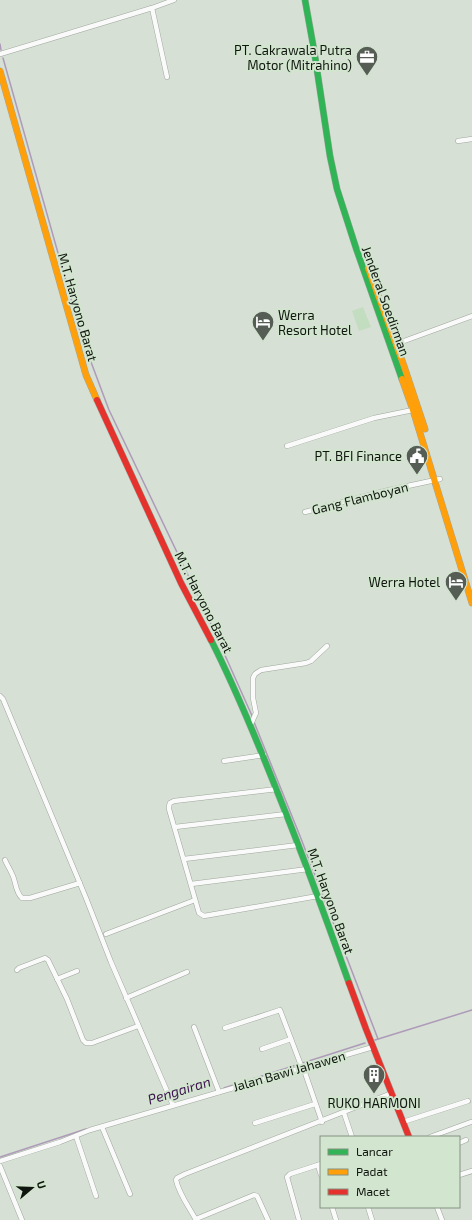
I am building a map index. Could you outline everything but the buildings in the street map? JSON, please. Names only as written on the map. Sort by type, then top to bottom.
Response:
[{"type":"main road","name":"Jenderal Soedirman","points":[[305,0],[330,156],[337,188],[356,248],[472,584]]},
{"type":"main road","name":"Jenderal Soedirman","points":[[310,0],[320,51],[335,154],[342,187],[361,247],[418,407],[472,604]]},
{"type":"main road","name":"M.T. Haryono Barat","points":[[0,71],[86,375],[181,582],[227,671],[251,724],[308,869],[373,1046],[409,1136]]},
{"type":"street","points":[[0,54],[174,0]]},
{"type":"street","points":[[152,8],[167,77]]},
{"type":"street","points":[[458,141],[472,139]]},
{"type":"street","points":[[396,344],[472,316]]},
{"type":"street","points":[[287,446],[374,418],[413,410]]},
{"type":"street","name":"Gang Flamboyan","points":[[304,512],[389,490],[437,480]]},
{"type":"street","points":[[251,724],[256,713],[253,698],[253,678],[255,674],[261,670],[306,663],[311,661],[327,646]]},
{"type":"street","points":[[0,696],[3,699],[80,883],[126,998],[173,1105]]},
{"type":"street","points":[[224,761],[264,755]]},
{"type":"street","points":[[277,789],[174,801],[170,803],[169,806],[200,913],[204,916],[318,896]]},
{"type":"street","points":[[175,827],[286,814]]},
{"type":"street","points":[[184,859],[298,845]]},
{"type":"street","points":[[5,860],[12,874],[19,895],[22,898],[30,898],[80,883]]},
{"type":"street","points":[[191,884],[308,869]]},
{"type":"street","points":[[106,934],[196,900]]},
{"type":"street","points":[[17,970],[45,958],[48,960],[86,1043],[92,1043],[138,1026]]},
{"type":"street","points":[[57,979],[77,970]]},
{"type":"street","points":[[126,998],[187,972]]},
{"type":"street","points":[[225,1028],[280,1010],[322,1122]]},
{"type":"street","points":[[194,1027],[219,1092]]},
{"type":"street","points":[[262,1049],[291,1039]]},
{"type":"street","name":"Jalan Bawi Jahawen","points":[[0,1161],[102,1126],[373,1046]]},
{"type":"street","points":[[268,1220],[257,1196],[254,1195],[196,1220],[178,1187],[176,1180],[192,1171],[322,1122],[392,1093]]},
{"type":"street","points":[[403,1122],[468,1101]]},
{"type":"street","points":[[255,1123],[315,1104]]},
{"type":"street","points":[[344,1113],[352,1136]]},
{"type":"street","points":[[433,1136],[470,1122]]},
{"type":"street","points":[[102,1126],[130,1194]]},
{"type":"street","points":[[76,1136],[96,1196]]},
{"type":"street","points":[[460,1143],[466,1140]]},
{"type":"street","points":[[299,1220],[287,1178],[290,1174],[319,1164]]},
{"type":"street","points":[[0,1166],[22,1220]]},
{"type":"street","points":[[460,1175],[472,1171]]},
{"type":"street","points":[[332,1208],[336,1220]]},
{"type":"street","points":[[366,1220],[372,1219],[368,1208]]},
{"type":"street","points":[[437,1208],[442,1220]]},
{"type":"green space","points":[[363,307],[371,327],[359,331],[352,311]]},
{"type":"waterway","points":[[0,44],[1,50]]},
{"type":"waterway","points":[[3,58],[82,338],[109,410],[207,615],[253,718]]},
{"type":"waterway","points":[[254,722],[300,836],[378,1039]]},
{"type":"waterway","points":[[375,1040],[472,1010]]},
{"type":"waterway","name":"Pengairan","points":[[224,1088],[365,1043]]},
{"type":"waterway","name":"Pengairan","points":[[0,1157],[86,1129]]},
{"type":"traffic: fast","points":[[305,0],[330,156],[337,189],[402,379]]},
{"type":"traffic: fast","points":[[211,640],[221,659],[271,776],[324,913],[349,983]]},
{"type":"traffic: slow","points":[[0,71],[86,375],[97,400]]},
{"type":"traffic: slow","points":[[368,268],[404,366],[425,429]]},
{"type":"traffic: slow","points":[[402,379],[413,410],[472,603]]},
{"type":"traffic: jam","points":[[97,400],[181,583],[211,640]]},
{"type":"traffic: jam","points":[[349,983],[409,1136]]},
{"type":"place","name":"PT. Cakrawala Putra Motor (Mitrahino)","points":[[367,76]]},
{"type":"place","name":"Werra Resort Hotel","points":[[263,342]]},
{"type":"place","name":"PT. BFI Finance","points":[[417,476]]},
{"type":"place","name":"Werra Hotel","points":[[456,602]]},
{"type":"place","name":"RUKO HARMONI","points":[[374,1094]]}]
